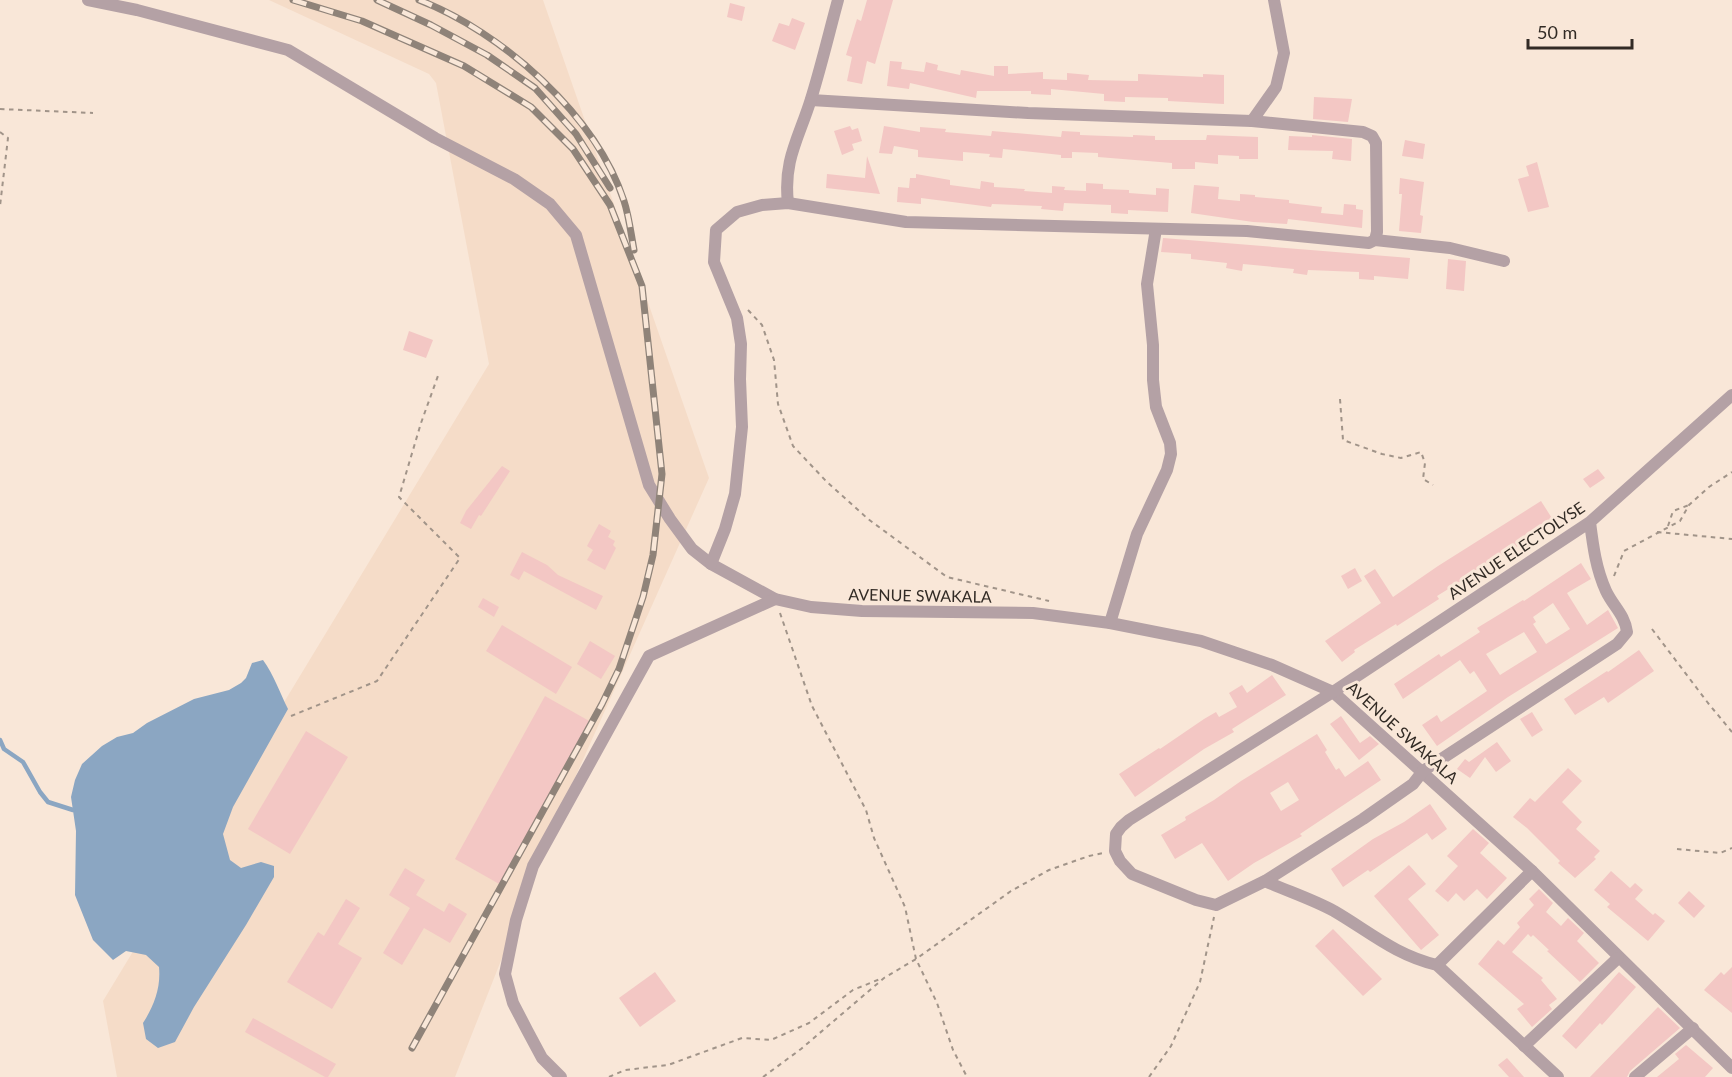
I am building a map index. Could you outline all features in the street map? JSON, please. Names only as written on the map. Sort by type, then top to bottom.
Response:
[{"type":"street","name":"AVENUE SWAKALA","points":[[88,0],[147,12],[288,50],[435,138],[514,179],[550,204],[576,235],[649,485],[692,549],[711,564],[775,599],[811,607],[862,611],[1034,613],[1110,623],[1201,641],[1272,665],[1333,692],[1532,871],[1732,1068]]},
{"type":"street","points":[[788,203],[786,183],[790,156],[811,100],[838,0]]},
{"type":"street","points":[[1252,121],[1276,87],[1284,53],[1274,0]]},
{"type":"street","points":[[811,100],[1028,113],[1252,121],[1363,132],[1372,136],[1376,143],[1377,232],[1374,240]]},
{"type":"street","points":[[711,564],[725,530],[735,494],[742,427],[741,344],[737,318],[714,262],[716,230],[737,212],[762,205],[788,203],[906,222],[1247,231],[1450,248],[1504,261]]},
{"type":"street","points":[[1110,623],[1137,534],[1167,470],[1171,454],[1170,443],[1156,407],[1153,380],[1153,345],[1147,284],[1156,229]]},
{"type":"street","name":"AVENUE ELECTOLYSE","points":[[1115,851],[1116,834],[1129,820],[1333,692],[1590,522],[1732,395]]},
{"type":"street","points":[[1115,851],[1120,861],[1132,874],[1196,900],[1216,905],[1265,881],[1395,798],[1413,784],[1423,771],[1617,644],[1627,632],[1625,620],[1606,592],[1595,560],[1590,522]]},
{"type":"street","points":[[561,1077],[542,1058],[526,1030],[513,1003],[505,974],[516,920],[533,866],[649,656],[775,599]]},
{"type":"street","points":[[1437,965],[1532,871]]},
{"type":"street","points":[[1265,881],[1332,910],[1391,948],[1416,960],[1437,965],[1558,1077]]},
{"type":"street","points":[[1524,1046],[1618,958]]},
{"type":"street","points":[[1635,1077],[1693,1028]]},
{"type":"path","points":[[0,109],[93,113]]},
{"type":"path","points":[[0,132],[8,138],[0,206]]},
{"type":"path","points":[[744,305],[762,325],[774,360],[778,404],[793,446],[826,481],[868,519],[947,577],[1052,602]]},
{"type":"path","points":[[291,716],[377,681],[460,558],[399,497],[439,373]]},
{"type":"path","points":[[1340,399],[1343,440],[1382,454],[1401,458],[1421,452],[1425,463],[1423,479],[1433,485]]},
{"type":"path","points":[[1606,592],[1624,550],[1680,521],[1689,505],[1709,487],[1732,472]]},
{"type":"path","points":[[1668,526],[1673,511],[1689,505]]},
{"type":"path","points":[[1657,531],[1732,540]]},
{"type":"path","points":[[775,599],[812,706],[866,810],[874,838],[905,907],[916,959],[936,1003],[953,1050],[967,1077]]},
{"type":"path","points":[[1652,628],[1732,732]]},
{"type":"path","points":[[1677,849],[1720,853],[1732,848]]},
{"type":"path","points":[[609,1077],[625,1070],[668,1065],[742,1038],[771,1040],[809,1023],[853,990],[884,978],[916,959],[1011,891],[1049,870],[1089,856],[1115,851]]},
{"type":"path","points":[[1149,1077],[1171,1046],[1200,982],[1216,905]]},
{"type":"path","points":[[763,1077],[801,1049],[884,978]]},
{"type":"shaded area","points":[[269,0],[543,0],[709,478],[560,811],[455,1077],[117,1077],[103,1001],[489,364],[436,83],[429,74]]},
{"type":"water","points":[[263,660],[288,709],[233,807],[223,834],[230,860],[241,868],[261,862],[274,866],[274,877],[175,1042],[158,1048],[146,1039],[143,1023],[156,996],[159,967],[146,955],[126,951],[113,960],[93,940],[75,895],[76,831],[71,797],[75,780],[82,764],[102,746],[117,737],[133,733],[147,723],[194,699],[229,690],[246,678],[252,663]]},
{"type":"building","points":[[867,0],[893,0],[875,64],[867,61],[862,84],[847,81],[852,57],[846,55],[857,19],[861,21]]},
{"type":"building","points":[[730,3],[745,7],[742,21],[727,17]]},
{"type":"building","points":[[792,18],[805,23],[795,50],[772,41],[779,23],[789,26]]},
{"type":"building","points":[[890,61],[902,62],[901,69],[924,72],[926,62],[938,65],[937,70],[960,75],[961,70],[994,76],[994,66],[1008,66],[1008,74],[1043,72],[1043,79],[1067,80],[1067,73],[1089,75],[1088,80],[1138,81],[1138,74],[1203,77],[1203,74],[1224,75],[1224,104],[1168,101],[1168,98],[1125,97],[1125,102],[1104,101],[1104,94],[1051,89],[1051,95],[1031,94],[1031,91],[977,91],[976,98],[910,83],[909,89],[887,86]]},
{"type":"building","points":[[1314,97],[1352,99],[1348,122],[1313,119]]},
{"type":"building","points":[[850,126],[852,130],[858,128],[862,141],[852,144],[854,150],[842,155],[834,131]]},
{"type":"building","points":[[884,126],[920,132],[920,127],[946,129],[945,132],[991,136],[992,131],[1061,137],[1062,131],[1080,132],[1080,135],[1155,136],[1155,140],[1206,140],[1207,135],[1258,137],[1258,159],[1239,159],[1239,156],[1218,155],[1218,164],[1195,162],[1195,169],[1172,169],[1172,163],[1098,157],[1098,153],[1072,152],[1072,158],[1061,158],[1061,155],[1003,149],[1002,158],[989,157],[990,154],[963,152],[963,161],[918,157],[918,150],[894,146],[892,154],[879,153]]},
{"type":"building","points":[[1312,135],[1352,139],[1351,161],[1332,159],[1333,151],[1288,150],[1289,136],[1312,137]]},
{"type":"building","points":[[1405,140],[1425,144],[1423,159],[1402,156]]},
{"type":"building","points":[[867,156],[880,194],[826,188],[827,174],[865,178]]},
{"type":"building","points":[[1537,162],[1549,207],[1528,212],[1518,179],[1529,176],[1526,166]]},
{"type":"building","points":[[916,174],[950,180],[950,185],[980,189],[981,181],[994,183],[994,187],[1052,193],[1052,186],[1065,187],[1064,190],[1086,191],[1086,183],[1103,184],[1103,189],[1129,190],[1129,193],[1156,195],[1156,188],[1169,189],[1168,212],[1128,210],[1128,214],[1111,213],[1111,205],[1064,203],[1063,211],[1041,209],[1042,206],[992,204],[991,207],[921,198],[921,204],[897,202],[898,187],[909,188],[910,178],[916,178]]},
{"type":"building","points":[[1400,178],[1424,182],[1420,215],[1423,216],[1421,233],[1399,231],[1402,194],[1399,194]]},
{"type":"building","points":[[1194,185],[1219,187],[1218,199],[1240,201],[1240,194],[1255,195],[1255,197],[1289,200],[1289,203],[1322,207],[1321,213],[1343,215],[1344,204],[1356,205],[1356,209],[1363,210],[1362,228],[1288,219],[1287,224],[1253,222],[1191,213]]},
{"type":"building","points":[[1163,238],[1410,258],[1408,279],[1374,276],[1374,280],[1359,279],[1359,272],[1308,270],[1307,275],[1293,273],[1294,269],[1243,264],[1242,271],[1226,268],[1227,263],[1191,259],[1191,254],[1161,252]]},
{"type":"building","points":[[1448,259],[1466,261],[1464,291],[1446,289]]},
{"type":"building","points":[[409,331],[433,340],[426,358],[403,350]]},
{"type":"building","points":[[502,466],[510,471],[481,516],[479,515],[471,529],[460,523],[466,511]]},
{"type":"building","points":[[1598,469],[1605,478],[1590,488],[1583,479]]},
{"type":"building","points":[[1541,501],[1555,523],[1437,596],[1439,599],[1397,626],[1396,624],[1354,650],[1355,652],[1342,662],[1325,641],[1381,603],[1364,576],[1375,569],[1393,597]]},
{"type":"building","points":[[599,524],[611,531],[608,537],[615,541],[613,545],[616,548],[605,570],[587,560],[593,550],[587,546]]},
{"type":"building","points":[[522,552],[547,565],[558,575],[603,596],[596,610],[524,571],[519,580],[510,575]]},
{"type":"building","points":[[1581,563],[1591,579],[1567,593],[1587,625],[1608,610],[1618,628],[1508,697],[1437,746],[1422,725],[1437,715],[1441,722],[1487,691],[1474,671],[1470,674],[1460,660],[1403,699],[1394,684],[1439,654],[1441,657],[1480,632],[1477,628],[1524,601]],"holes":[[[1553,603],[1570,629],[1546,644],[1533,624],[1536,622],[1533,617]],[[1524,632],[1537,652],[1500,675],[1486,654]]]},
{"type":"building","points":[[1355,568],[1362,581],[1348,589],[1341,576]]},
{"type":"building","points":[[483,598],[499,607],[494,617],[478,607]]},
{"type":"building","points":[[502,625],[572,667],[556,694],[486,651]]},
{"type":"building","points":[[590,641],[615,656],[601,679],[577,664]]},
{"type":"building","points":[[1639,650],[1654,671],[1608,703],[1604,697],[1575,715],[1564,699]]},
{"type":"building","points":[[1272,675],[1286,695],[1232,729],[1234,732],[1204,749],[1135,797],[1119,774],[1216,712],[1219,717],[1237,707],[1229,693],[1242,685],[1247,693]]},
{"type":"building","points":[[545,696],[591,722],[501,885],[455,859]]},
{"type":"building","points":[[1532,712],[1543,730],[1532,737],[1520,719]]},
{"type":"building","points":[[1341,716],[1360,743],[1370,736],[1379,744],[1359,760],[1330,724]]},
{"type":"building","points":[[306,731],[348,757],[290,854],[248,829]]},
{"type":"building","points":[[1317,734],[1336,770],[1339,768],[1345,777],[1368,761],[1381,780],[1300,834],[1302,836],[1254,863],[1228,881],[1202,843],[1175,859],[1161,835],[1241,781]],"holes":[[[1288,782],[1299,800],[1281,811],[1270,793]]]},
{"type":"building","points":[[1497,742],[1511,761],[1496,772],[1485,757],[1470,778],[1457,769],[1465,759],[1469,762]]},
{"type":"building","points":[[1568,768],[1582,781],[1562,802],[1582,822],[1576,829],[1600,851],[1594,857],[1596,859],[1575,878],[1558,863],[1560,861],[1527,828],[1513,817],[1530,798],[1535,802]]},
{"type":"building","points":[[1430,804],[1447,829],[1432,840],[1427,833],[1370,872],[1368,870],[1343,887],[1331,869],[1373,839]]},
{"type":"building","points":[[1473,829],[1489,843],[1480,853],[1507,878],[1487,899],[1477,889],[1464,901],[1456,893],[1448,902],[1435,891],[1458,866],[1447,856]]},
{"type":"building","points":[[1409,865],[1426,884],[1408,899],[1439,935],[1421,950],[1374,896]]},
{"type":"building","points":[[405,868],[425,880],[416,895],[444,912],[449,903],[467,914],[450,943],[424,928],[402,965],[383,953],[410,908],[389,895]]},
{"type":"building","points":[[1611,871],[1630,888],[1635,883],[1643,890],[1635,899],[1653,915],[1655,913],[1665,921],[1648,941],[1607,907],[1610,904],[1594,890]]},
{"type":"building","points":[[1539,889],[1553,903],[1546,912],[1561,926],[1568,918],[1584,933],[1577,941],[1599,963],[1580,982],[1533,935],[1531,937],[1528,934],[1512,952],[1543,978],[1541,980],[1557,999],[1549,1005],[1552,1009],[1532,1027],[1517,1009],[1524,1004],[1478,964],[1498,940],[1504,945],[1520,927],[1517,923],[1534,905],[1529,899]]},
{"type":"building","points":[[1689,891],[1705,906],[1694,918],[1678,903]]},
{"type":"building","points":[[346,899],[360,908],[338,944],[362,958],[332,1009],[287,982],[318,932],[324,936]]},
{"type":"building","points":[[1333,929],[1382,979],[1363,996],[1315,946]]},
{"type":"building","points":[[1732,967],[1732,1013],[1704,990],[1721,972],[1724,975]]},
{"type":"building","points":[[655,972],[676,1001],[640,1027],[619,998]]},
{"type":"building","points":[[1619,972],[1636,987],[1602,1025],[1600,1023],[1576,1049],[1562,1036]]},
{"type":"building","points":[[1658,1007],[1680,1028],[1630,1071],[1627,1077],[1590,1077]]},
{"type":"building","points":[[253,1018],[336,1064],[328,1077],[245,1032]]},
{"type":"building","points":[[1686,1045],[1713,1068],[1705,1077],[1657,1077],[1679,1059],[1675,1054]]},
{"type":"building","points":[[1507,1058],[1524,1077],[1509,1077],[1498,1065]]},
{"type":"waterway","points":[[0,740],[4,749],[23,762],[48,802],[73,810]]},
{"type":"railway","points":[[293,0],[362,21],[464,66],[531,107],[573,149],[610,205],[642,286],[662,474],[653,555],[643,597],[619,669],[602,704],[412,1048]]},
{"type":"railway","points":[[377,0],[487,55],[535,88],[576,134],[610,188]]},
{"type":"railway","points":[[419,0],[450,14],[513,55],[569,108],[592,138],[611,169],[626,207],[634,250]]}]
